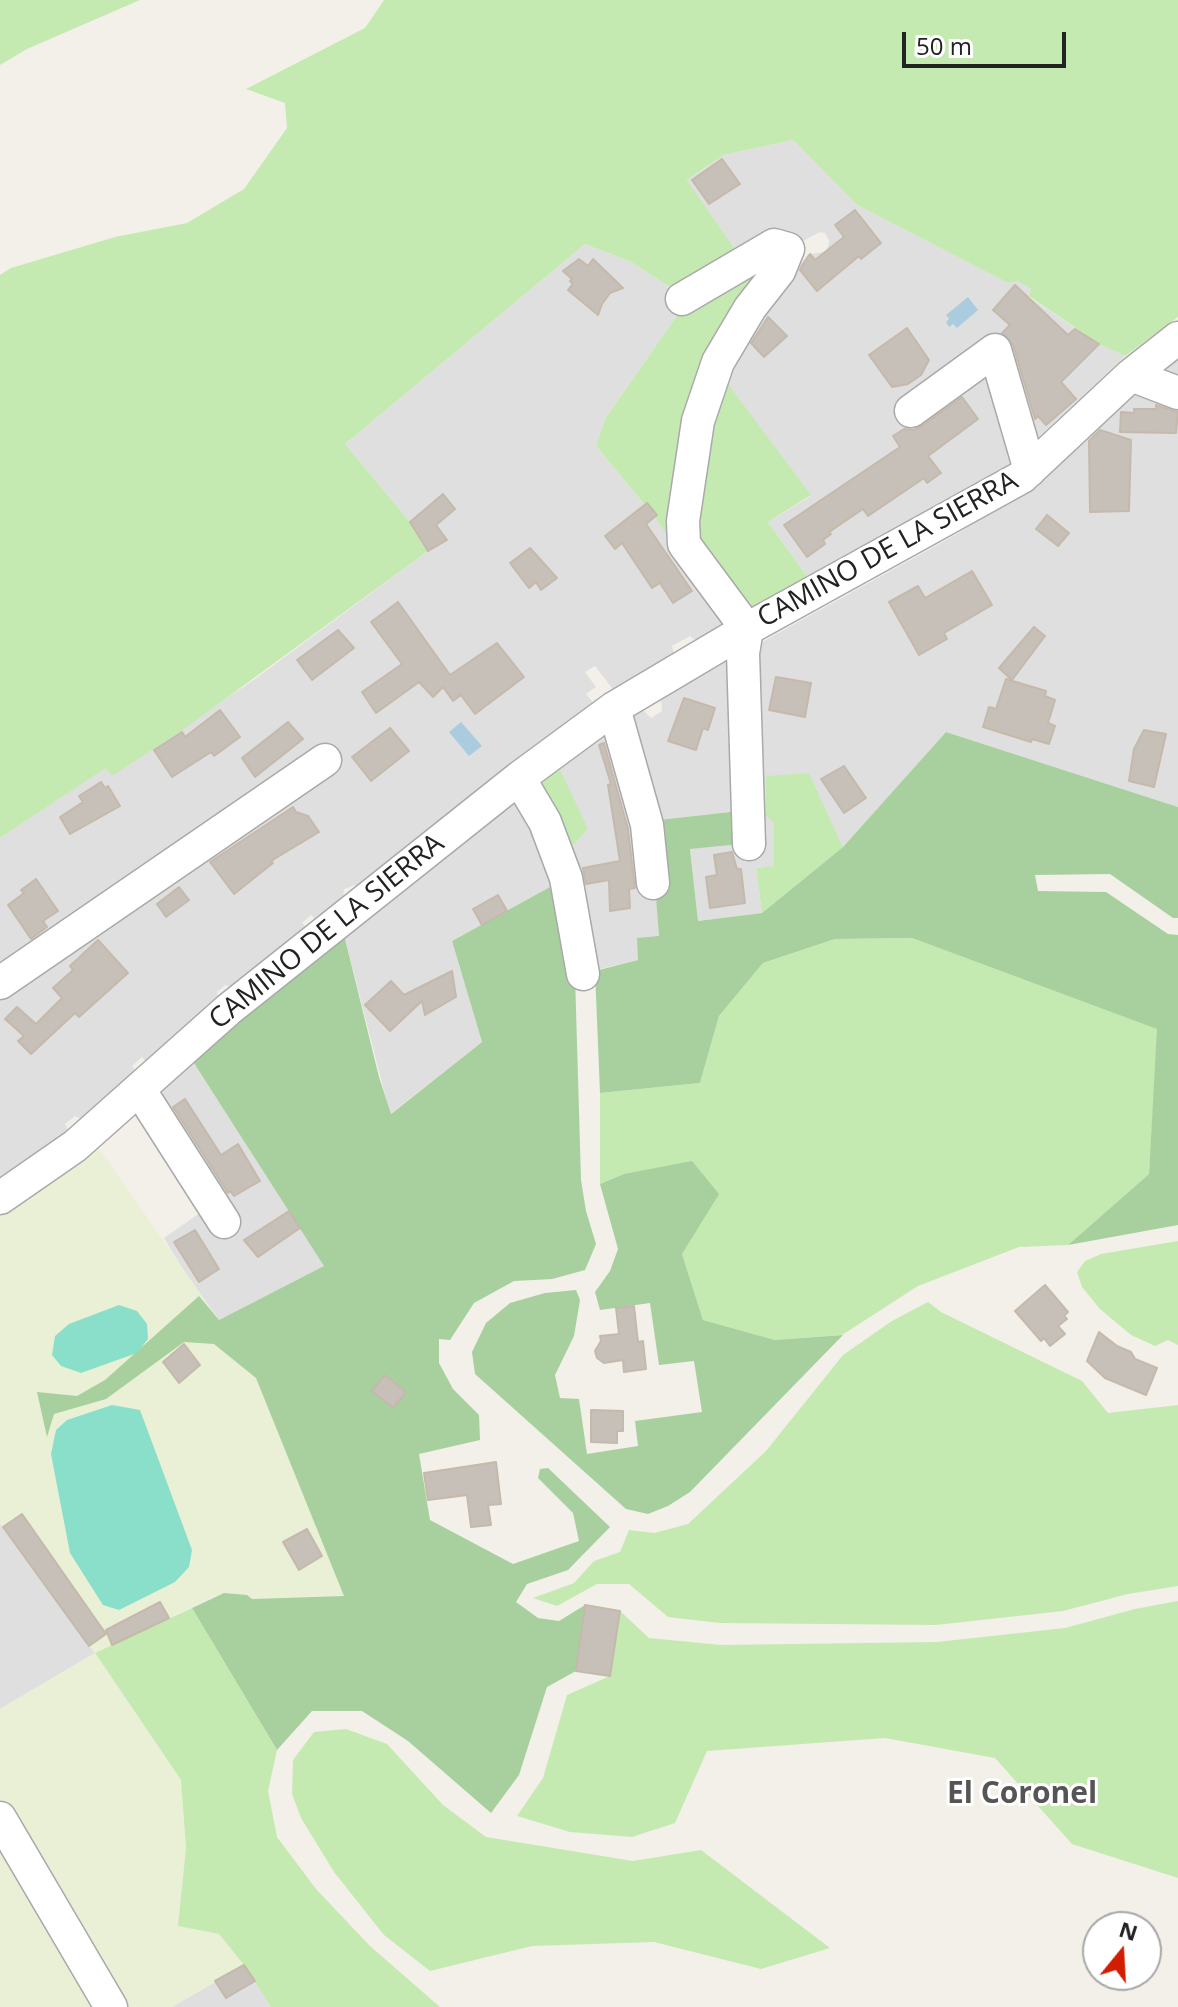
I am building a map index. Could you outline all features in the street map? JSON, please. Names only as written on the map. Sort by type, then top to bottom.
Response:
[{"type":"street","points":[[682,299],[774,245],[788,249],[779,271],[750,308],[718,362],[698,421],[686,493],[684,544],[747,629]]},
{"type":"street","name":"CAMINO DE LA SIERRA","points":[[0,1198],[75,1146],[229,1009],[519,778],[614,708],[747,629],[1022,477],[1131,375],[1178,338]]},
{"type":"street","name":"CAMINO DE LA SIERRA","points":[[911,411],[995,350],[1030,470]]},
{"type":"street","points":[[1131,375],[1178,393]]},
{"type":"street","name":"CAMINO DE LA SIERRA","points":[[747,629],[743,653],[749,844]]},
{"type":"street","points":[[614,708],[647,825],[653,883]]},
{"type":"street","points":[[0,983],[325,760]]},
{"type":"street","points":[[519,778],[545,822],[566,878],[583,974]]},
{"type":"street","points":[[139,1089],[224,1222]]},
{"type":"street","points":[[0,1818],[111,2007]]},
{"type":"shaded area","points":[[793,140],[857,205],[1008,283],[1018,280],[1031,289],[1029,297],[1099,344],[1125,356],[1030,445],[1021,458],[956,499],[809,579],[768,522],[811,496],[721,376],[808,254],[827,252],[829,241],[825,233],[820,232],[803,241],[787,236],[736,252],[687,180],[723,155]]},
{"type":"shaded area","points":[[585,244],[631,262],[678,292],[678,314],[605,419],[596,446],[655,517],[733,624],[700,644],[690,636],[672,646],[675,658],[615,692],[595,666],[585,672],[596,687],[586,694],[595,705],[359,890],[355,885],[344,889],[343,900],[316,920],[311,915],[302,923],[307,928],[233,987],[225,985],[217,992],[218,999],[147,1063],[142,1057],[132,1066],[137,1072],[85,1121],[75,1116],[65,1124],[68,1130],[66,1137],[0,1181],[0,838],[107,767],[112,775],[255,679],[428,551],[410,522],[345,444]]},
{"type":"shaded area","points":[[1178,351],[1178,807],[946,732],[843,847],[809,774],[774,823],[774,867],[756,868],[762,913],[698,921],[690,848],[739,811],[651,821],[659,936],[638,960],[575,975],[507,911],[452,941],[482,1042],[390,1114],[344,935],[517,791],[642,709],[651,718],[662,711],[661,698],[957,534],[1033,485]]},
{"type":"shaded area","points":[[192,1060],[325,1266],[219,1320],[199,1296],[164,1238],[207,1208],[160,1099],[160,1092]]},
{"type":"shaded area","points":[[0,1524],[95,1653],[0,1709]]},
{"type":"shaded area","points":[[244,1965],[271,2007],[172,2007]]},
{"type":"green space","points":[[0,0],[140,0],[27,49],[0,65]]},
{"type":"green space","points":[[384,0],[1178,0],[1178,317],[1125,356],[1099,344],[1029,296],[1031,289],[1018,281],[1008,283],[857,205],[793,140],[723,155],[687,180],[736,251],[678,292],[631,262],[585,244],[345,444],[410,522],[428,551],[184,729],[112,776],[106,768],[0,838],[0,275],[11,268],[115,237],[187,223],[244,189],[287,128],[285,103],[246,89],[365,28]]},
{"type":"green space","points":[[767,260],[736,315],[672,543],[655,517],[596,446],[605,419],[678,314]]},
{"type":"green space","points":[[728,384],[811,495],[768,522],[809,579],[750,616],[694,540],[714,407]]},
{"type":"green space","points":[[946,732],[1178,807],[1178,918],[1173,918],[1110,874],[1035,875],[1038,891],[1106,892],[1168,934],[1178,935],[1178,1225],[1068,1245],[1149,1174],[1157,1029],[912,938],[835,939],[763,963],[719,1016],[700,1083],[600,1093],[595,971],[638,960],[637,938],[659,936],[650,821],[739,811],[740,844],[690,849],[698,921],[762,913],[843,847]]},
{"type":"green space","points":[[557,763],[588,829],[567,851],[531,781]]},
{"type":"green space","points":[[809,773],[843,847],[762,913],[756,868],[774,866],[774,823],[766,816],[766,776]]},
{"type":"green space","points":[[552,886],[575,975],[581,1180],[596,1244],[585,1270],[552,1279],[514,1281],[474,1303],[450,1340],[439,1339],[439,1363],[453,1389],[479,1415],[480,1440],[419,1454],[430,1520],[513,1564],[579,1541],[573,1513],[538,1478],[540,1469],[548,1468],[610,1527],[568,1570],[527,1584],[516,1602],[538,1618],[559,1621],[585,1605],[576,1671],[547,1687],[519,1775],[491,1813],[408,1741],[362,1711],[312,1711],[277,1750],[192,1608],[224,1593],[247,1595],[252,1599],[344,1596],[256,1378],[214,1344],[184,1342],[106,1399],[54,1414],[47,1437],[37,1392],[77,1396],[105,1380],[199,1296],[219,1320],[324,1266],[192,1060],[344,935],[391,1114],[482,1042],[452,941]]},
{"type":"green space","points":[[912,938],[1158,1029],[1149,1174],[1068,1245],[1019,1247],[918,1286],[842,1335],[775,1340],[703,1320],[682,1254],[624,1174],[600,1184],[600,1093],[700,1083],[719,1016],[763,963],[835,939]]},
{"type":"green space","points":[[97,1146],[219,1320],[240,1309],[345,1596],[252,1599],[214,1596],[95,1654],[181,1780],[186,1848],[179,1926],[219,1934],[244,1965],[172,2007],[123,2007],[0,1798],[0,1709],[95,1653],[0,1524],[0,1212]]},
{"type":"green space","points":[[692,1161],[719,1194],[682,1254],[703,1320],[775,1340],[843,1335],[690,1492],[648,1514],[626,1509],[475,1374],[472,1352],[486,1323],[510,1303],[545,1293],[576,1290],[580,1300],[574,1336],[555,1375],[560,1398],[579,1399],[587,1454],[638,1446],[635,1421],[702,1412],[694,1361],[659,1365],[650,1303],[600,1310],[595,1292],[610,1271],[618,1249],[600,1184],[624,1174]]},
{"type":"green space","points":[[1178,1241],[1178,1345],[1168,1340],[1155,1346],[1131,1335],[1100,1309],[1082,1287],[1077,1272],[1085,1261],[1101,1254]]},
{"type":"green space","points":[[928,1302],[941,1312],[1082,1381],[1108,1413],[1178,1405],[1178,1586],[1128,1594],[1063,1611],[936,1625],[720,1623],[668,1617],[629,1584],[597,1584],[557,1606],[533,1598],[574,1583],[594,1561],[620,1552],[629,1530],[654,1533],[688,1524],[766,1451],[843,1355],[892,1321]]},
{"type":"green space","points":[[119,1305],[137,1311],[147,1324],[148,1339],[137,1353],[81,1373],[61,1366],[52,1355],[55,1336],[69,1324]]},
{"type":"green space","points":[[112,1405],[140,1410],[192,1550],[189,1567],[175,1582],[119,1610],[103,1605],[70,1553],[51,1454],[56,1430],[67,1420]]},
{"type":"green space","points":[[1178,1601],[1178,1878],[1072,1844],[995,1758],[885,1738],[707,1751],[675,1823],[632,1837],[570,1832],[517,1816],[543,1778],[567,1695],[610,1676],[620,1611],[649,1638],[721,1645],[937,1642],[1065,1628]]},
{"type":"green space","points":[[192,1608],[277,1750],[268,1791],[277,1837],[316,1889],[370,1946],[440,2007],[271,2007],[219,1934],[178,1926],[186,1848],[181,1780],[95,1653]]},
{"type":"green space","points":[[346,1729],[387,1744],[443,1805],[486,1837],[633,1861],[701,1850],[830,1948],[761,1969],[654,1942],[532,1946],[430,1971],[384,1935],[334,1872],[301,1818],[292,1794],[293,1760],[314,1732]]},
{"type":"green space","points":[[0,1843],[94,2007],[0,2007]]},
{"type":"water","points":[[968,297],[978,310],[957,328],[953,324],[949,327],[946,315]]},
{"type":"water","points":[[461,722],[482,746],[469,756],[449,732]]},
{"type":"building","points":[[722,159],[740,184],[709,204],[692,180]]},
{"type":"building","points":[[855,210],[881,243],[861,259],[859,256],[817,291],[800,270],[810,254],[815,260],[844,237],[835,225]]},
{"type":"building","points":[[579,259],[588,266],[593,259],[623,288],[610,293],[598,315],[568,290],[573,284],[572,279],[563,271]]},
{"type":"building","points":[[1015,285],[1068,335],[1075,329],[1099,344],[1061,382],[1076,399],[1046,425],[1038,416],[1035,419],[1013,345],[1002,333],[1010,325],[993,310]]},
{"type":"building","points":[[768,317],[787,336],[764,357],[751,343]]},
{"type":"building","points":[[907,328],[929,360],[921,375],[908,384],[892,387],[869,355]]},
{"type":"building","points":[[962,397],[978,419],[928,456],[941,473],[927,483],[924,478],[868,516],[863,509],[829,532],[831,534],[823,540],[825,544],[807,557],[784,525],[900,447],[893,436],[904,429],[914,430],[922,426]]},
{"type":"building","points":[[1156,405],[1178,412],[1176,433],[1120,432],[1121,412],[1156,409]]},
{"type":"building","points":[[1100,430],[1131,440],[1129,511],[1090,512],[1089,441]]},
{"type":"building","points":[[443,494],[455,509],[436,525],[447,540],[428,551],[410,522]]},
{"type":"building","points":[[647,503],[657,515],[646,524],[692,591],[673,603],[660,583],[652,588],[622,543],[615,549],[605,536]]},
{"type":"building","points":[[1047,515],[1069,533],[1058,546],[1036,529]]},
{"type":"building","points":[[530,548],[557,578],[541,590],[536,582],[529,588],[510,563]]},
{"type":"building","points":[[972,571],[992,605],[944,633],[947,639],[919,655],[889,602],[918,586],[925,598]]},
{"type":"building","points":[[398,602],[450,675],[497,643],[524,677],[475,714],[461,695],[453,701],[443,687],[433,697],[419,682],[376,713],[362,692],[402,664],[371,622]]},
{"type":"building","points":[[1034,627],[1045,636],[1012,680],[999,668]]},
{"type":"building","points":[[338,630],[354,648],[312,680],[297,660]]},
{"type":"building","points":[[776,677],[811,683],[805,717],[769,710]]},
{"type":"building","points":[[1006,679],[1046,691],[1045,696],[1055,700],[1048,723],[1055,726],[1049,744],[1032,739],[1031,742],[983,727],[989,707],[996,709]]},
{"type":"building","points":[[684,698],[715,708],[708,730],[703,728],[696,750],[668,741]]},
{"type":"building","points":[[220,710],[240,737],[214,756],[211,752],[172,777],[154,750],[182,732],[185,737]]},
{"type":"building","points":[[288,722],[303,739],[255,777],[242,758]]},
{"type":"building","points":[[390,728],[409,751],[371,781],[352,757]]},
{"type":"building","points":[[1144,730],[1166,734],[1154,787],[1129,781],[1134,749]]},
{"type":"building","points":[[604,743],[628,829],[635,888],[629,889],[630,908],[610,911],[609,880],[586,884],[583,868],[620,861],[608,785],[611,784],[599,745]]},
{"type":"building","points":[[844,766],[866,798],[844,813],[821,779]]},
{"type":"building","points":[[101,782],[105,788],[108,786],[120,806],[70,834],[60,817],[83,802],[79,796]]},
{"type":"building","points":[[293,807],[296,812],[308,816],[319,832],[271,861],[273,863],[234,894],[210,862]]},
{"type":"building","points":[[732,852],[737,869],[741,869],[745,903],[710,908],[706,877],[717,875],[714,855]]},
{"type":"building","points":[[36,879],[58,911],[43,921],[47,927],[31,939],[8,905]]},
{"type":"building","points":[[179,887],[189,900],[166,917],[157,904]]},
{"type":"building","points":[[498,895],[507,911],[482,925],[473,909]]},
{"type":"building","points":[[98,940],[128,973],[79,1017],[75,1013],[31,1054],[18,1041],[24,1036],[5,1019],[17,1007],[36,1024],[62,998],[53,988],[73,970],[70,966]]},
{"type":"building","points":[[452,971],[456,997],[425,1015],[422,1001],[390,1031],[365,1005],[391,981],[404,995]]},
{"type":"building","points":[[185,1099],[221,1155],[238,1144],[260,1181],[234,1196],[230,1191],[228,1193],[173,1107]]},
{"type":"building","points":[[289,1211],[300,1228],[258,1257],[244,1240]]},
{"type":"building","points":[[195,1230],[219,1269],[199,1282],[174,1242]]},
{"type":"building","points":[[1045,1285],[1068,1312],[1064,1316],[1067,1319],[1058,1326],[1065,1334],[1050,1346],[1044,1338],[1041,1341],[1015,1311]]},
{"type":"building","points":[[634,1306],[638,1342],[643,1341],[646,1369],[624,1372],[623,1360],[604,1363],[597,1358],[595,1351],[601,1341],[600,1336],[619,1334],[616,1308]]},
{"type":"building","points":[[1099,1332],[1131,1352],[1135,1359],[1157,1368],[1146,1395],[1105,1378],[1087,1361]]},
{"type":"building","points":[[184,1344],[200,1365],[179,1383],[163,1362]]},
{"type":"building","points":[[385,1375],[406,1392],[393,1408],[372,1391]]},
{"type":"building","points":[[591,1410],[623,1411],[623,1431],[617,1431],[617,1443],[591,1442]]},
{"type":"building","points":[[496,1462],[501,1504],[488,1505],[491,1525],[471,1527],[467,1495],[428,1500],[424,1473]]},
{"type":"building","points":[[22,1514],[106,1634],[89,1646],[3,1527]]},
{"type":"building","points":[[307,1529],[322,1556],[299,1570],[283,1542]]},
{"type":"building","points":[[160,1602],[169,1618],[112,1645],[106,1630]]},
{"type":"building","points":[[585,1605],[620,1611],[610,1676],[576,1671]]},
{"type":"building","points":[[244,1965],[255,1981],[226,1998],[215,1981]]},
{"type":"district","name":"El Coronel","points":[[1022,1794]]}]
